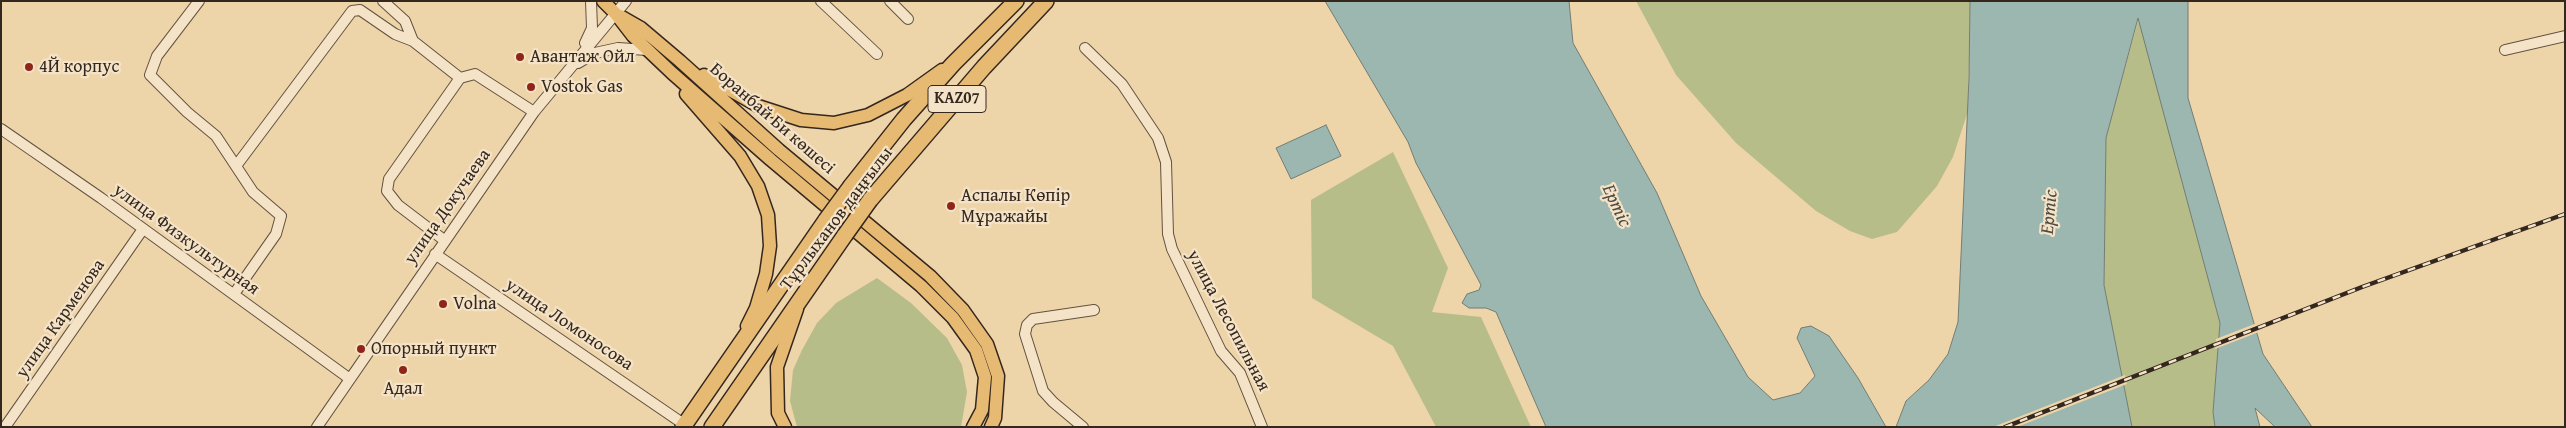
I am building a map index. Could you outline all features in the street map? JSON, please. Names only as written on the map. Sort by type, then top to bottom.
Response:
[{"type":"highway","name":"Тұрлыханов даңғылы","points":[[684,426],[826,220],[904,118],[953,64],[1016,1]]},
{"type":"highway","name":"Тұрлыханов даңғылы","points":[[712,427],[802,295],[870,200],[984,67],[1046,1]]},
{"type":"main road","name":"Боранбай Би көшесі","points":[[603,1],[633,36],[672,73],[771,160],[921,286],[953,318],[976,350],[985,377],[982,410],[972,427]]},
{"type":"main road","name":"Боранбай Би көшесі","points":[[616,14],[641,28],[680,61],[779,150],[930,276],[963,310],[987,344],[998,376],[995,418],[991,427]]},
{"type":"main road","points":[[680,61],[758,106],[801,120],[834,123],[868,115],[906,94],[953,64]]},
{"type":"main road","points":[[672,73],[684,91],[740,156],[758,186],[768,215],[770,246],[766,274],[756,308],[732,356]]},
{"type":"main road","points":[[785,427],[778,413],[777,367],[802,295]]},
{"type":"street","points":[[199,1],[157,56],[150,75],[186,112],[216,136],[253,192],[281,216],[276,234],[234,294]]},
{"type":"street","points":[[383,1],[406,21],[412,41]]},
{"type":"street","points":[[570,67],[592,28],[591,1]]},
{"type":"street","name":"улица Докучаева","points":[[317,427],[434,254],[534,112],[626,1]]},
{"type":"street","points":[[821,1],[877,54]]},
{"type":"street","points":[[890,1],[908,19]]},
{"type":"street","points":[[236,166],[352,11],[360,10],[395,34],[412,41],[460,78]]},
{"type":"street","points":[[2505,50],[2565,36]]},
{"type":"street","points":[[570,67],[594,53],[618,48],[648,50]]},
{"type":"street","name":"улица Лесопильная","points":[[1085,48],[1122,84],[1158,138],[1167,168],[1168,234],[1172,249],[1221,351],[1240,373],[1262,427]]},
{"type":"street","points":[[444,240],[398,205],[387,191],[387,187],[389,179],[460,78],[475,74],[534,112]]},
{"type":"street","name":"улица Физкультурная","points":[[1,129],[234,294],[350,379]]},
{"type":"street","name":"улица Карменова","points":[[5,427],[143,229]]},
{"type":"street","name":"улица Ломоносова","points":[[434,254],[684,426]]},
{"type":"street","points":[[1083,427],[1043,391],[1026,334],[1027,325],[1033,319],[1094,310]]},
{"type":"green space","points":[[1636,1],[1970,1],[1968,111],[1953,157],[1937,186],[1897,232],[1872,239],[1850,231],[1816,211],[1736,143],[1676,75]]},
{"type":"green space","points":[[2139,17],[2220,323],[2213,412],[2215,427],[2132,427],[2104,285],[2106,137]]},
{"type":"green space","points":[[1393,152],[1448,268],[1432,312],[1481,317],[1531,427],[1436,427],[1393,346],[1312,298],[1311,200]]},
{"type":"green space","points":[[877,278],[911,303],[947,338],[962,365],[967,392],[961,427],[797,427],[790,401],[793,370],[802,350],[817,323],[836,303]]},
{"type":"water","name":"Ертіс","points":[[1325,1],[1569,1],[1573,43],[1657,193],[1701,296],[1748,377],[1773,400],[1800,393],[1815,376],[1797,338],[1801,328],[1811,326],[1829,336],[1858,378],[1886,427],[1546,427],[1496,312],[1486,308],[1469,308],[1462,303],[1467,294],[1479,290],[1481,285],[1416,163],[1408,142]]},
{"type":"water","name":"Ертіс","points":[[1970,1],[2188,1],[2188,98],[2263,354],[2312,427],[2275,427],[2255,408],[2260,427],[2215,427],[2213,412],[2220,323],[2138,18],[2106,138],[2104,285],[2132,427],[1896,427],[1906,401],[1929,380],[1948,354],[1958,322],[1969,78]]},
{"type":"water","points":[[1326,125],[1341,156],[1291,179],[1276,148]]},
{"type":"pier","points":[[2257,323],[2259,332],[2215,349],[2216,339]]},
{"type":"pier","points":[[2125,375],[2127,384],[2017,427],[1993,427]]},
{"type":"railway","points":[[2005,427],[2362,287],[2565,214]]},
{"type":"place","name":"Авантаж Ойл","points":[[520,57]]},
{"type":"place","name":"4Й корпус","points":[[29,67]]},
{"type":"place","name":"Vostok Gas","points":[[531,87]]},
{"type":"place","name":"Аспалы Көпір Мұражайы","points":[[951,206]]},
{"type":"place","name":"Volna","points":[[443,304]]},
{"type":"place","name":"Опорный пункт","points":[[361,349]]},
{"type":"place","name":"Адал","points":[[403,370]]}]
